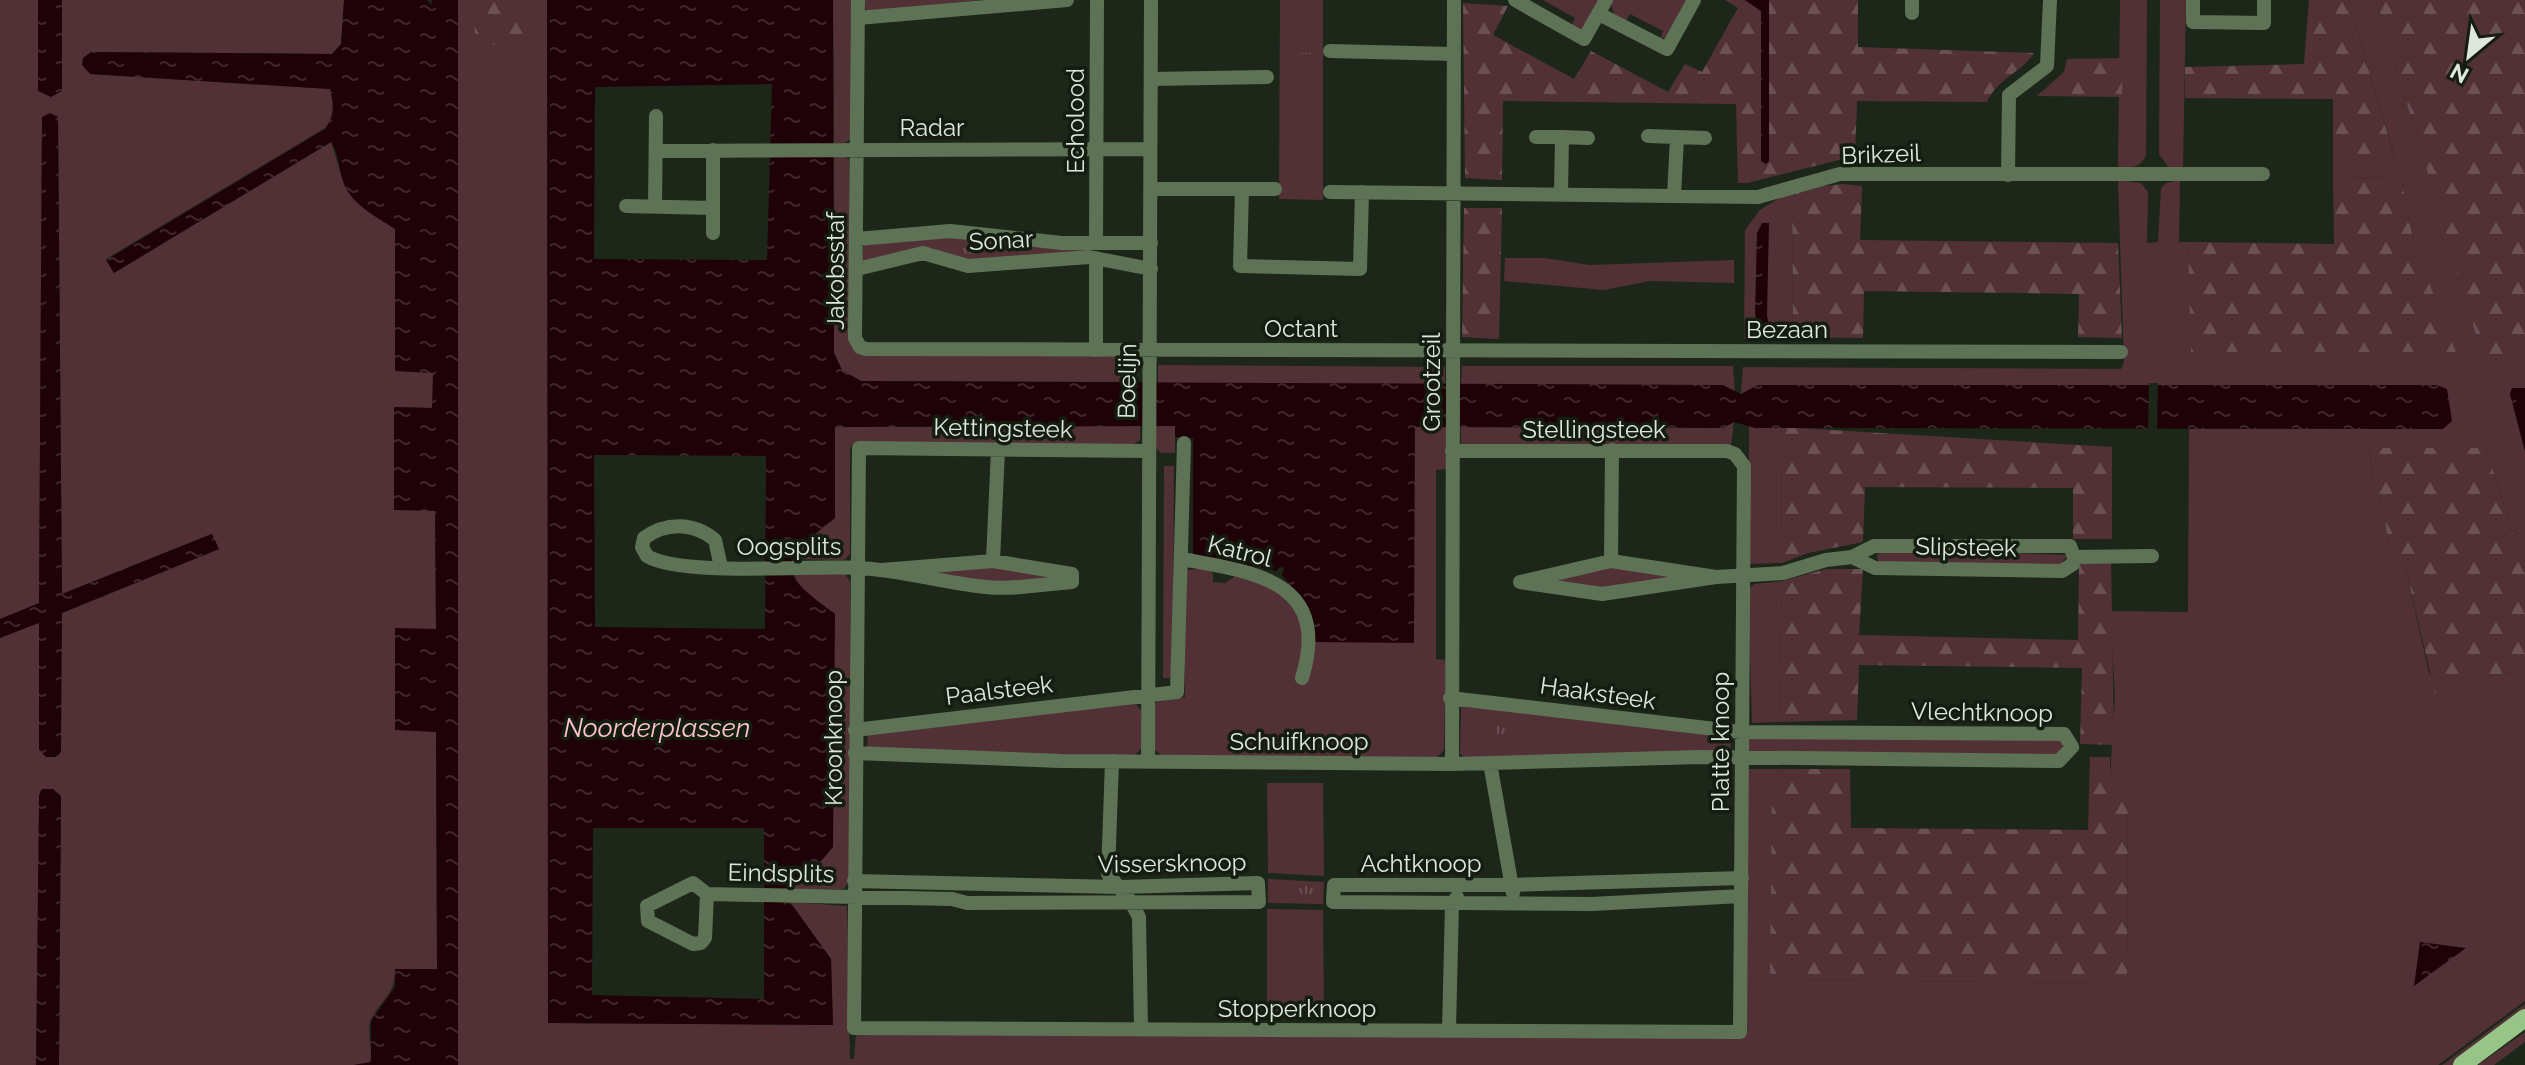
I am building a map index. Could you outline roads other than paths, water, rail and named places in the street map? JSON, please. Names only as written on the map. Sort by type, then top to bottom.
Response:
[{"type":"main road","points":[[2462,1065],[2525,1018]]},
{"type":"street","name":"Jakobsstaf","points":[[858,0],[850,149],[857,239],[855,338],[860,347],[1150,351]]},
{"type":"street","points":[[858,18],[1067,0]]},
{"type":"street","name":"Echolood","points":[[1096,350],[1097,0]]},
{"type":"street","name":"Boelijn","points":[[1148,762],[1151,0]]},
{"type":"street","name":"Grootzeil","points":[[1452,764],[1454,0]]},
{"type":"street","points":[[1516,0],[1584,39],[1602,7],[1667,49],[1694,0]]},
{"type":"street","points":[[2008,175],[2009,95],[2047,66],[2050,0]]},
{"type":"street","points":[[2193,0],[2193,22],[2264,23],[2264,0]]},
{"type":"street","points":[[1330,51],[1454,54]]},
{"type":"street","points":[[1151,79],[1267,77]]},
{"type":"street","points":[[655,207],[656,116]]},
{"type":"street","points":[[1648,136],[1705,138]]},
{"type":"street","points":[[1536,137],[1588,138]]},
{"type":"street","points":[[1561,194],[1562,137]]},
{"type":"street","points":[[1674,196],[1677,138]]},
{"type":"street","name":"Radar","points":[[656,151],[759,148],[1150,149]]},
{"type":"street","points":[[713,150],[713,233]]},
{"type":"street","name":"Brikzeil","points":[[1330,192],[1758,197],[1840,174],[2263,174]]},
{"type":"street","points":[[1151,189],[1275,189]]},
{"type":"street","points":[[1242,189],[1240,266],[1301,268],[1360,269],[1362,192]]},
{"type":"street","points":[[626,206],[713,208]]},
{"type":"street","name":"Sonar","points":[[857,239],[950,231],[1096,250],[1151,269]]},
{"type":"street","name":"Sonar","points":[[857,269],[923,253],[968,266],[1151,243]]},
{"type":"street","name":"Octant","points":[[1150,351],[1452,351]]},
{"type":"street","name":"Bezaan","points":[[1452,351],[2121,352]]},
{"type":"street","name":"Katrol","points":[[1149,694],[1177,692],[1184,443]]},
{"type":"street","name":"Kettingsteek","points":[[859,448],[998,449],[1148,445]]},
{"type":"street","name":"Stellingsteek","points":[[1452,445],[1727,451],[1735,454]]},
{"type":"street","name":"Kroonknoop","points":[[854,1028],[859,448]]},
{"type":"street","points":[[993,561],[998,449]]},
{"type":"street","points":[[1611,561],[1612,450]]},
{"type":"street","name":"Platte knoop","points":[[1735,454],[1744,466],[1740,1032]]},
{"type":"street","name":"Oogsplits","points":[[721,567],[715,540],[699,529],[664,527],[644,538],[642,547],[647,556],[673,567],[721,567],[765,567],[792,566],[882,570]]},
{"type":"street","name":"Slipsteek","points":[[1716,577],[1783,573],[1826,560],[1852,557],[1874,546],[2070,546],[2074,557],[2073,564],[2062,571],[1875,568],[1852,557]]},
{"type":"street","name":"Slipsteek","points":[[2074,557],[2152,556]]},
{"type":"street","name":"Katrol","points":[[1182,559],[1259,573],[1285,587],[1297,603],[1307,631],[1302,678]]},
{"type":"street","points":[[993,561],[1072,574],[1072,582],[989,588],[882,570],[993,561]]},
{"type":"street","points":[[1611,561],[1716,577],[1602,594],[1520,582],[1611,561]]},
{"type":"street","name":"Paalsteek","points":[[855,730],[1149,694]]},
{"type":"street","name":"Haaksteek","points":[[1450,698],[1741,732]]},
{"type":"street","name":"Vlechtknoop","points":[[1741,732],[2064,734],[2072,747],[2059,761],[1743,758]]},
{"type":"street","name":"Schuifknoop","points":[[855,753],[1148,762],[1452,764],[1743,758]]},
{"type":"street","points":[[1112,761],[1108,874],[1139,917],[1141,1029]]},
{"type":"street","points":[[1490,763],[1510,885],[1516,901]]},
{"type":"street","name":"Achtknoop","points":[[1741,896],[1592,904],[1516,901],[1452,904],[1333,902],[1334,885],[1463,886],[1742,878]]},
{"type":"street","name":"Eindsplits","points":[[707,894],[705,938],[701,943],[693,944],[648,921],[647,906],[693,883],[707,894],[791,895],[854,888]]},
{"type":"street","name":"Vissersknoop","points":[[1258,883],[1259,902],[967,903],[854,888],[1258,883]]},
{"type":"street","points":[[1449,1030],[1452,904],[1463,886]]},
{"type":"street","name":"Stopperknoop","points":[[854,1028],[1740,1032]]},
{"type":"water","points":[[38,0],[62,0],[62,91],[51,97],[38,91]]},
{"type":"water","points":[[344,0],[427,0],[431,5],[432,0],[458,0],[458,1065],[353,1065],[371,1062],[371,1021],[395,987],[395,969],[437,969],[436,732],[395,730],[395,628],[436,629],[435,511],[394,510],[394,407],[432,408],[433,373],[395,371],[395,229],[349,193],[331,142],[114,273],[106,260],[325,129],[333,110],[332,100],[330,89],[90,74],[82,65],[83,58],[91,52],[332,54],[341,44]]},
{"type":"water","name":"Noorderplassen","points":[[547,0],[833,0],[834,353],[842,370],[861,381],[1723,385],[1741,394],[1758,385],[2437,385],[2447,389],[2452,421],[2443,429],[1755,428],[1734,422],[1723,428],[1415,427],[1414,643],[1312,642],[1301,600],[1282,575],[1284,568],[1276,571],[1193,555],[1193,438],[1175,437],[1175,426],[835,427],[835,518],[803,545],[791,566],[793,576],[801,587],[835,614],[833,847],[822,860],[793,881],[790,902],[831,959],[833,1025],[548,1023]],"holes":[[[772,84],[767,260],[594,259],[595,87]],[[594,455],[766,456],[765,629],[595,627]],[[593,828],[764,828],[764,999],[592,995]]]},
{"type":"water","points":[[1745,0],[1769,0],[1769,161],[1766,164],[1761,161],[1761,11]]},
{"type":"water","points":[[50,113],[58,117],[62,594],[212,534],[219,549],[62,613],[61,752],[55,757],[46,757],[39,750],[39,623],[0,638],[0,619],[39,603],[42,117]]},
{"type":"water","points":[[1762,223],[1769,223],[1767,316],[1771,331],[1768,333],[1758,328],[1755,313],[1757,233]]},
{"type":"water","points":[[2512,388],[2525,388],[2525,451],[2510,394]]},
{"type":"water","points":[[42,789],[53,789],[61,796],[59,1065],[36,1065],[39,795]]},
{"type":"water","points":[[2420,942],[2466,948],[2414,986]]}]
